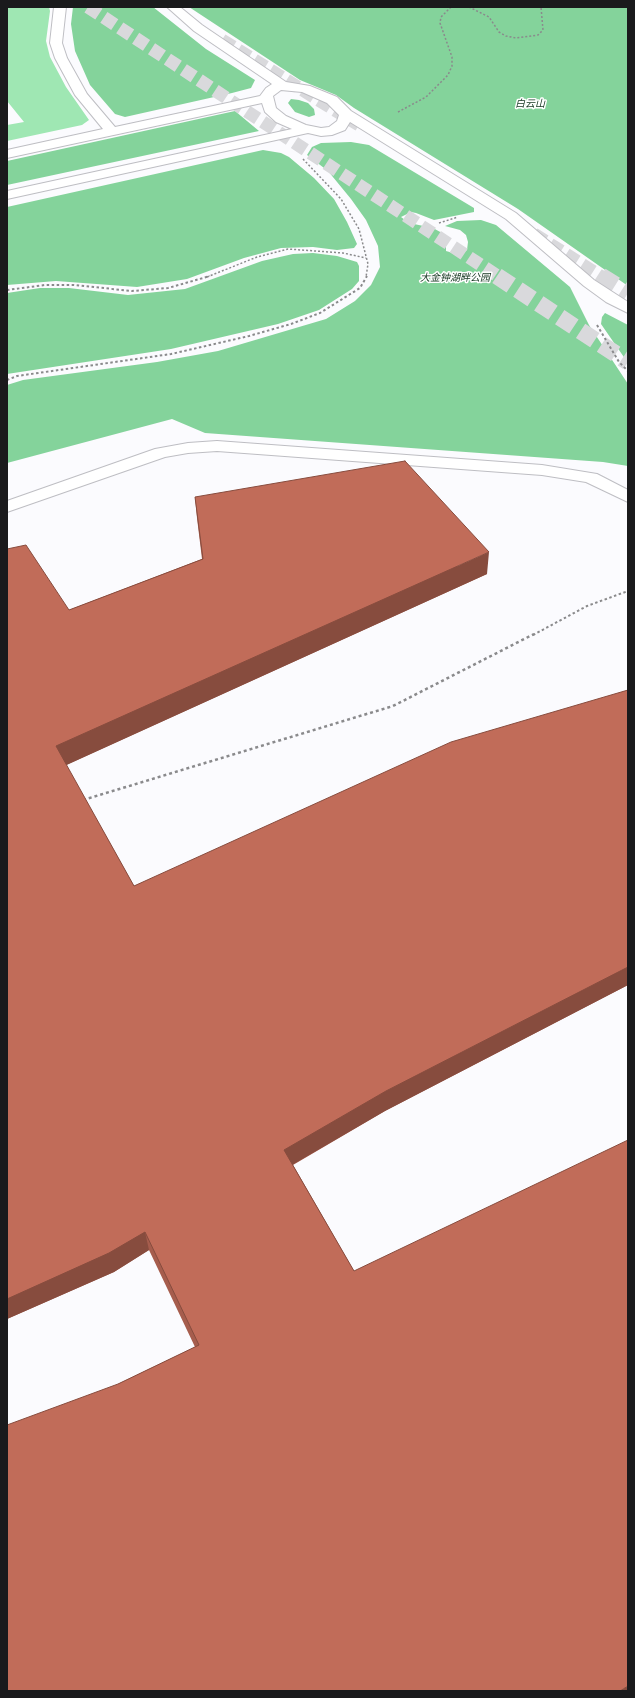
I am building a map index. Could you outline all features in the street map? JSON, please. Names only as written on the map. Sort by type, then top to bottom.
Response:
[{"type":"street","points":[[60,7],[56,43],[61,58],[81,95],[112,131]]},
{"type":"street","points":[[173,7],[198,28],[283,86],[306,89],[332,100],[346,114],[511,216],[610,299],[628,308]]},
{"type":"street","points":[[283,86],[270,91],[266,95],[266,98],[267,104],[275,115],[289,123],[321,132],[332,131],[340,127],[346,114]]},
{"type":"street","points":[[7,154],[266,98]]},
{"type":"street","points":[[7,195],[308,129]]},
{"type":"street","points":[[7,507],[161,454],[188,448],[217,446],[542,470],[591,478],[628,497]]},
{"type":"path","points":[[362,124],[391,115],[418,102],[433,91],[448,75],[452,66],[452,57],[440,23],[441,17],[451,7]]},
{"type":"path","points":[[469,7],[489,17],[499,32],[506,36],[516,38],[538,35],[543,30],[541,7]]},
{"type":"path","points":[[7,380],[17,376],[178,352],[223,343],[291,324],[320,313],[360,288],[367,275],[366,258],[359,230],[341,199],[300,157]]},
{"type":"path","points":[[7,290],[45,285],[74,285],[132,291],[168,288],[197,281],[257,257],[288,250],[343,253],[366,258]]},
{"type":"path","points":[[595,319],[601,333],[619,362],[628,371]]},
{"type":"path","points":[[80,801],[393,706],[485,660],[587,606],[628,591]]},
{"type":"green space","points":[[7,7],[49,7],[50,11],[46,41],[50,57],[66,87],[89,120],[82,125],[7,141],[7,125],[24,122],[7,101]]},
{"type":"green space","points":[[73,7],[153,7],[206,49],[255,80],[251,88],[232,93],[125,117],[115,114],[90,85],[75,51],[71,24]]},
{"type":"green space","name":"白云山","points":[[189,7],[628,7],[628,286],[518,209],[354,108],[336,95],[300,80]]},
{"type":"green space","points":[[291,99],[308,103],[314,109],[315,115],[309,117],[295,112],[288,103]]},
{"type":"green space","points":[[235,111],[259,131],[7,185],[7,161]]},
{"type":"green space","name":"大金钟湖畔公园","points":[[351,142],[369,145],[474,208],[474,212],[434,220],[411,212],[401,217],[414,224],[433,228],[442,233],[446,238],[446,251],[460,255],[467,250],[468,242],[466,235],[460,230],[445,226],[457,221],[481,220],[496,225],[570,287],[589,325],[628,384],[628,466],[603,462],[205,433],[172,419],[7,463],[7,385],[23,380],[157,362],[218,351],[326,319],[355,301],[371,285],[380,267],[378,246],[366,220],[351,199],[328,171],[307,155],[312,147],[321,143]]},
{"type":"green space","points":[[263,150],[281,153],[289,157],[314,178],[334,199],[357,244],[354,248],[337,250],[313,247],[281,248],[244,258],[187,279],[137,287],[56,281],[7,285],[7,207]]},
{"type":"green space","points":[[313,253],[337,256],[357,262],[359,266],[359,281],[352,289],[319,310],[278,324],[171,349],[7,374],[7,293],[40,288],[69,288],[128,295],[185,289],[262,261],[293,254]]},
{"type":"green space","points":[[605,313],[628,325],[628,363],[601,324],[602,317]]},
{"type":"building","points":[[405,461],[489,552],[56,746],[134,886],[451,742],[628,690],[628,967],[386,1091],[284,1150],[354,1271],[628,1140],[628,1686],[620,1691],[7,1691],[7,1425],[118,1384],[199,1345],[145,1232],[109,1253],[7,1299],[7,549],[26,545],[69,610],[203,559],[195,497]]},
{"type":"tunnel","points":[[88,7],[499,277]]},
{"type":"tunnel","points":[[222,40],[359,125]]},
{"type":"tunnel","points":[[534,234],[602,277]]},
{"type":"tunnel","points":[[497,276],[628,362]]},
{"type":"tunnel","points":[[601,276],[628,293]]}]
